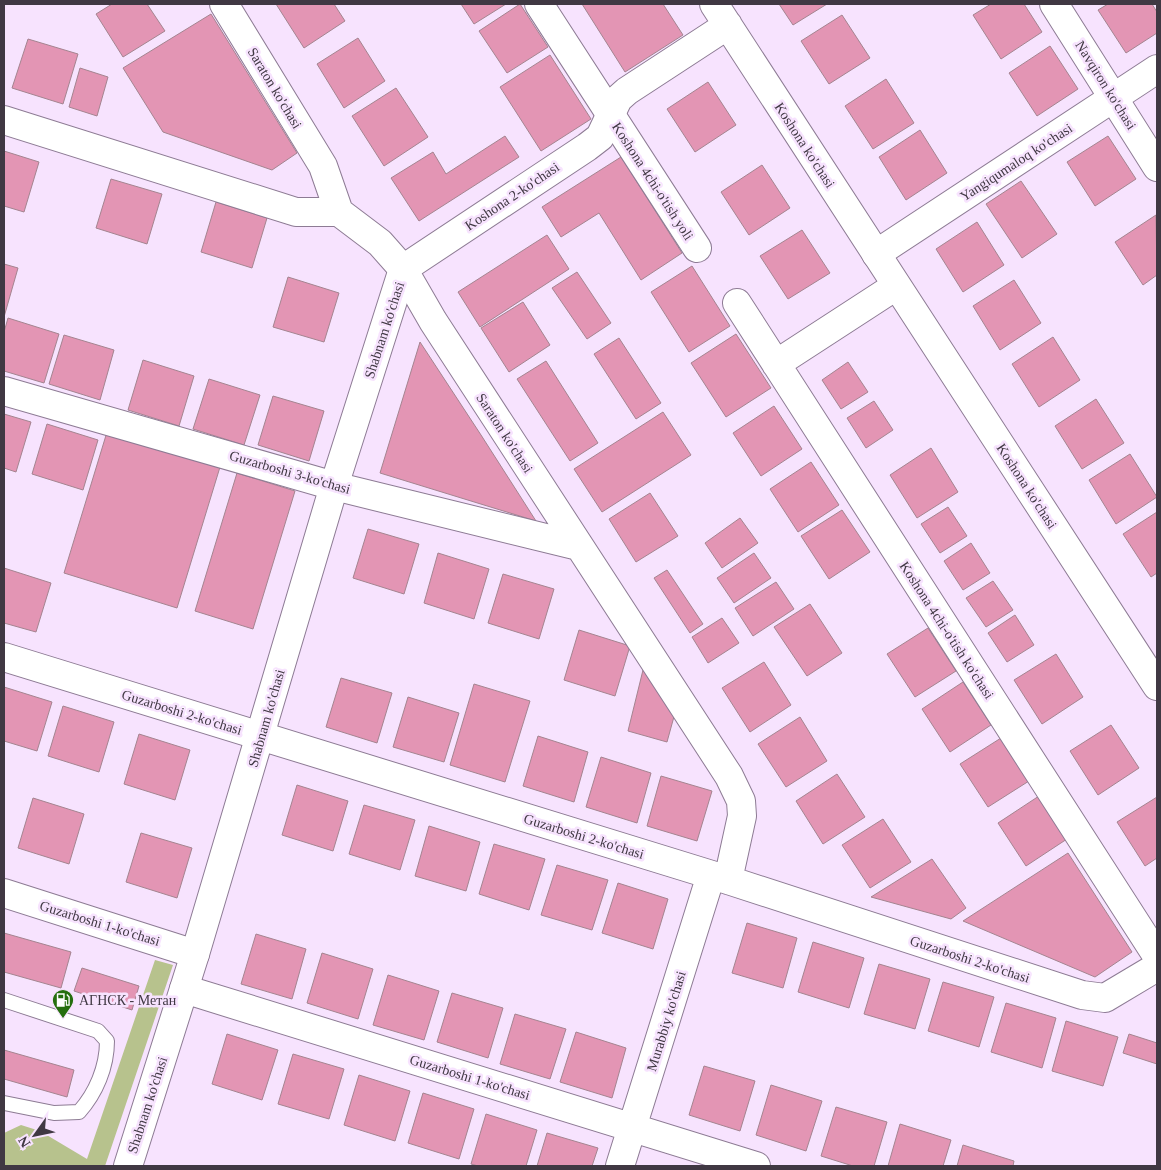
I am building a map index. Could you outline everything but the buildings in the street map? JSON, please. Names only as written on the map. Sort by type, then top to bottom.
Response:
[{"type":"street","name":"Saraton ko'chasi","points":[[224,4],[323,166],[339,212],[380,243],[403,269],[433,322],[729,776],[741,801],[741,828],[719,878]]},
{"type":"street","name":"Koshona 4chi-o'tish yoli","points":[[539,4],[697,248]]},
{"type":"street","name":"Navqiron ko'chasi","points":[[1054,4],[1157,167]]},
{"type":"street","name":"Koshona 2-ko'chasi","points":[[403,269],[600,137],[618,99],[721,14]]},
{"type":"street","name":"Koshona ko'chasi","points":[[721,14],[1157,686]]},
{"type":"street","name":"Yangiqumaloq ko'chasi","points":[[876,254],[1157,70]]},
{"type":"street","points":[[4,120],[296,212],[339,212]]},
{"type":"street","name":"Shabnam ko'chasi","points":[[128,1166],[195,954],[334,486],[403,269]]},
{"type":"street","points":[[776,364],[896,286]]},
{"type":"street","name":"Koshona 4chi-o'tish ko'chasi","points":[[737,303],[1157,956]]},
{"type":"street","name":"Guzarboshi 3-ko'chasi","points":[[4,391],[334,486],[578,546]]},
{"type":"street","name":"Guzarboshi 2-ko'chasi","points":[[4,657],[719,878],[1082,995],[1105,998],[1157,967]]},
{"type":"street","name":"Murabbiy ko'chasi","points":[[620,1166],[719,878]]},
{"type":"street","name":"Guzarboshi 1-ko'chasi","points":[[4,893],[195,954]]},
{"type":"street","name":"Guzarboshi 1-ko'chasi","points":[[184,989],[756,1166]]},
{"type":"lane","points":[[4,1000],[98,1031],[107,1041],[107,1055],[93,1096],[79,1112],[54,1113],[4,1103]]},
{"type":"green space","points":[[155,960],[173,965],[105,1166],[4,1166],[4,1133],[21,1125],[40,1131],[87,1159]]},
{"type":"place","name":"АГНСК - Метан","points":[[63,1019]]}]
